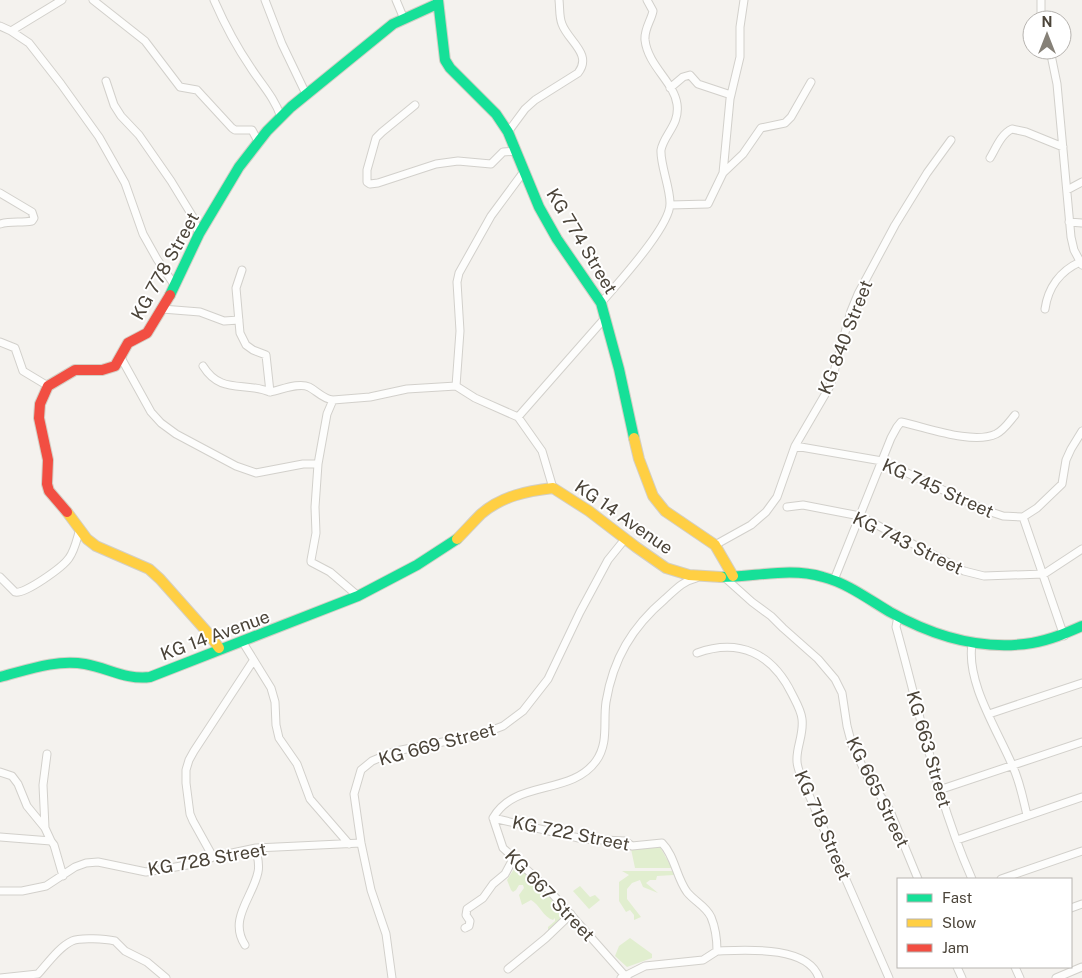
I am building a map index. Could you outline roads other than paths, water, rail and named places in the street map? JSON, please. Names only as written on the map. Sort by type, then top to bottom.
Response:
[{"type":"street","points":[[11,31],[62,0]]},
{"type":"street","points":[[93,0],[145,42],[180,87],[195,88],[232,128],[252,130],[259,143]]},
{"type":"street","points":[[214,0],[243,56],[276,103],[280,117]]},
{"type":"street","points":[[265,0],[282,44],[306,94]]},
{"type":"street","points":[[396,0],[404,19]]},
{"type":"street","points":[[508,132],[525,109],[535,100],[578,73],[582,67],[581,54],[562,25],[559,0]]},
{"type":"street","points":[[601,303],[654,238],[662,226],[670,205],[661,154],[663,143],[674,126],[677,104],[670,88],[648,54],[645,39],[646,29],[653,11],[647,0]]},
{"type":"street","points":[[670,205],[708,204],[723,173],[731,95],[740,57],[741,14],[744,0]]},
{"type":"street","name":"KG 778 Street","points":[[48,386],[75,370],[109,368],[117,364],[128,343],[147,333],[175,286],[198,234],[239,167],[280,117],[385,30],[438,2]]},
{"type":"street","name":"KG 774 Street","points":[[438,2],[445,60],[450,68],[496,114],[508,132],[525,170],[538,207],[557,239],[601,303],[619,370],[639,459],[653,496],[665,511],[715,545],[733,576]]},
{"type":"street","points":[[0,26],[29,43],[38,53],[107,149],[125,183],[142,234],[175,286]]},
{"type":"street","points":[[1045,309],[1048,294],[1055,282],[1071,268],[1081,264],[1074,250],[1069,222],[1057,84],[1052,60]]},
{"type":"street","points":[[670,88],[684,77],[690,75],[698,84],[731,95]]},
{"type":"street","points":[[106,81],[114,105],[121,116],[139,135],[171,180],[193,217],[198,234]]},
{"type":"street","points":[[723,173],[743,154],[761,128],[785,123],[791,118],[811,82]]},
{"type":"street","points":[[415,105],[376,138],[367,170],[367,182],[370,184],[436,164],[458,161],[491,164],[503,152],[517,151]]},
{"type":"street","points":[[990,158],[999,141],[1010,130],[1026,132],[1063,147]]},
{"type":"street","name":"KG 840 Street","points":[[715,545],[751,525],[766,512],[777,497],[795,446],[830,386],[851,311],[858,294],[895,225],[927,173],[951,140]]},
{"type":"street","points":[[456,386],[460,331],[457,282],[459,273],[491,216],[525,170]]},
{"type":"street","points":[[1067,190],[1082,182]]},
{"type":"street","points":[[0,193],[32,212],[34,218],[32,221],[15,221],[0,224]]},
{"type":"street","points":[[1069,222],[1082,223]]},
{"type":"street","points":[[242,270],[236,288],[240,333],[246,345],[266,355],[270,392]]},
{"type":"street","points":[[162,308],[200,312],[224,321],[239,320]]},
{"type":"street","points":[[518,417],[605,318]]},
{"type":"street","points":[[0,342],[15,348],[26,374],[48,386],[40,404],[39,418],[48,460],[47,484],[49,491],[88,539],[96,546],[148,569],[208,633],[218,648]]},
{"type":"street","points":[[120,356],[151,412],[161,423],[176,434],[236,466],[256,473],[303,464],[318,464]]},
{"type":"street","points":[[203,366],[208,374],[225,385],[258,387],[270,392],[296,386],[308,386],[327,399],[333,400],[370,397],[407,389],[456,386],[475,398],[518,417],[542,451],[553,488]]},
{"type":"street","points":[[333,400],[326,414],[318,464],[315,507],[316,533],[310,560],[330,572],[358,596]]},
{"type":"street","points":[[834,580],[891,438],[901,422],[967,437],[980,437],[995,435],[1002,431],[1015,415]]},
{"type":"street","points":[[1064,636],[1023,517],[1037,508],[1062,484],[1066,460],[1082,431]]},
{"type":"street","name":"KG 745 Street","points":[[795,446],[882,461],[985,510],[1003,516],[1023,517]]},
{"type":"street","name":"KG 14 Avenue","points":[[0,677],[48,665],[67,663],[85,664],[140,679],[150,677],[218,648],[283,627],[358,596],[433,555],[461,534],[492,506],[505,499],[553,488],[583,506],[660,565],[682,574],[699,577],[776,573],[802,573],[820,576],[834,580],[898,616],[937,634],[972,644],[1013,646],[1064,636],[1082,626]]},
{"type":"street","name":"KG 743 Street","points":[[787,506],[803,505],[860,516],[972,574],[984,576],[1044,574]]},
{"type":"street","points":[[0,577],[14,592],[20,593],[50,575],[69,558],[80,529]]},
{"type":"street","name":"KG 669 Street","points":[[392,978],[386,934],[371,890],[361,843],[354,794],[361,770],[372,761],[396,751],[479,735],[503,726],[523,711],[548,679],[580,612],[604,568],[625,539]]},
{"type":"street","points":[[1044,574],[1082,549]]},
{"type":"street","name":"KG 665 Street","points":[[722,576],[771,616],[818,659],[835,679],[842,693],[852,745],[870,782],[888,806],[918,878]]},
{"type":"street","points":[[493,818],[497,810],[509,800],[571,779],[583,773],[596,761],[604,746],[606,701],[614,670],[624,646],[639,624],[657,606],[683,583],[699,577]]},
{"type":"street","name":"KG 663 Street","points":[[898,616],[896,627],[939,790],[972,878]]},
{"type":"street","points":[[242,641],[273,694],[279,738],[297,764],[306,792],[349,844]]},
{"type":"street","points":[[972,644],[971,658],[984,705],[1012,765],[1027,815]]},
{"type":"street","name":"KG 718 Street","points":[[697,653],[725,647],[736,647],[751,651],[770,663],[788,686],[801,712],[803,721],[802,738],[797,759],[802,779],[889,978]]},
{"type":"street","points":[[213,857],[193,821],[186,783],[186,770],[194,751],[253,661]]},
{"type":"street","points":[[989,714],[1082,683]]},
{"type":"street","points":[[939,790],[1082,742]]},
{"type":"street","points":[[45,828],[43,785],[47,754]]},
{"type":"street","points":[[0,772],[12,776],[18,784],[27,806],[45,828],[50,841],[54,845],[63,876]]},
{"type":"street","points":[[957,840],[1082,797]]},
{"type":"street","name":"KG 667 Street","points":[[493,818],[502,848],[548,889],[624,977]]},
{"type":"street","name":"KG 722 Street","points":[[493,818],[584,839],[626,841],[632,846],[662,843],[667,848],[687,892],[710,915],[717,932],[717,951]]},
{"type":"street","points":[[0,838],[50,841]]},
{"type":"street","name":"KG 728 Street","points":[[0,891],[22,891],[46,886],[75,867],[86,863],[98,862],[146,872],[199,863],[213,857],[256,848],[361,843]]},
{"type":"street","points":[[245,945],[239,936],[238,928],[259,870],[256,848]]},
{"type":"street","points":[[465,928],[469,926],[470,921],[466,915],[467,908],[483,898],[493,884],[505,874],[512,861],[509,854],[502,848]]},
{"type":"street","points":[[1004,878],[1082,851]]},
{"type":"street","points":[[508,969],[546,938],[571,914]]},
{"type":"street","points":[[0,978],[38,974],[57,953],[68,943],[76,939],[115,941],[125,951],[147,962],[166,978]]},
{"type":"street","points":[[624,977],[645,966],[703,960],[717,951],[742,950],[792,954],[808,962],[817,970],[819,978]]},
{"type":"street","points":[[1056,978],[1082,967]]}]
